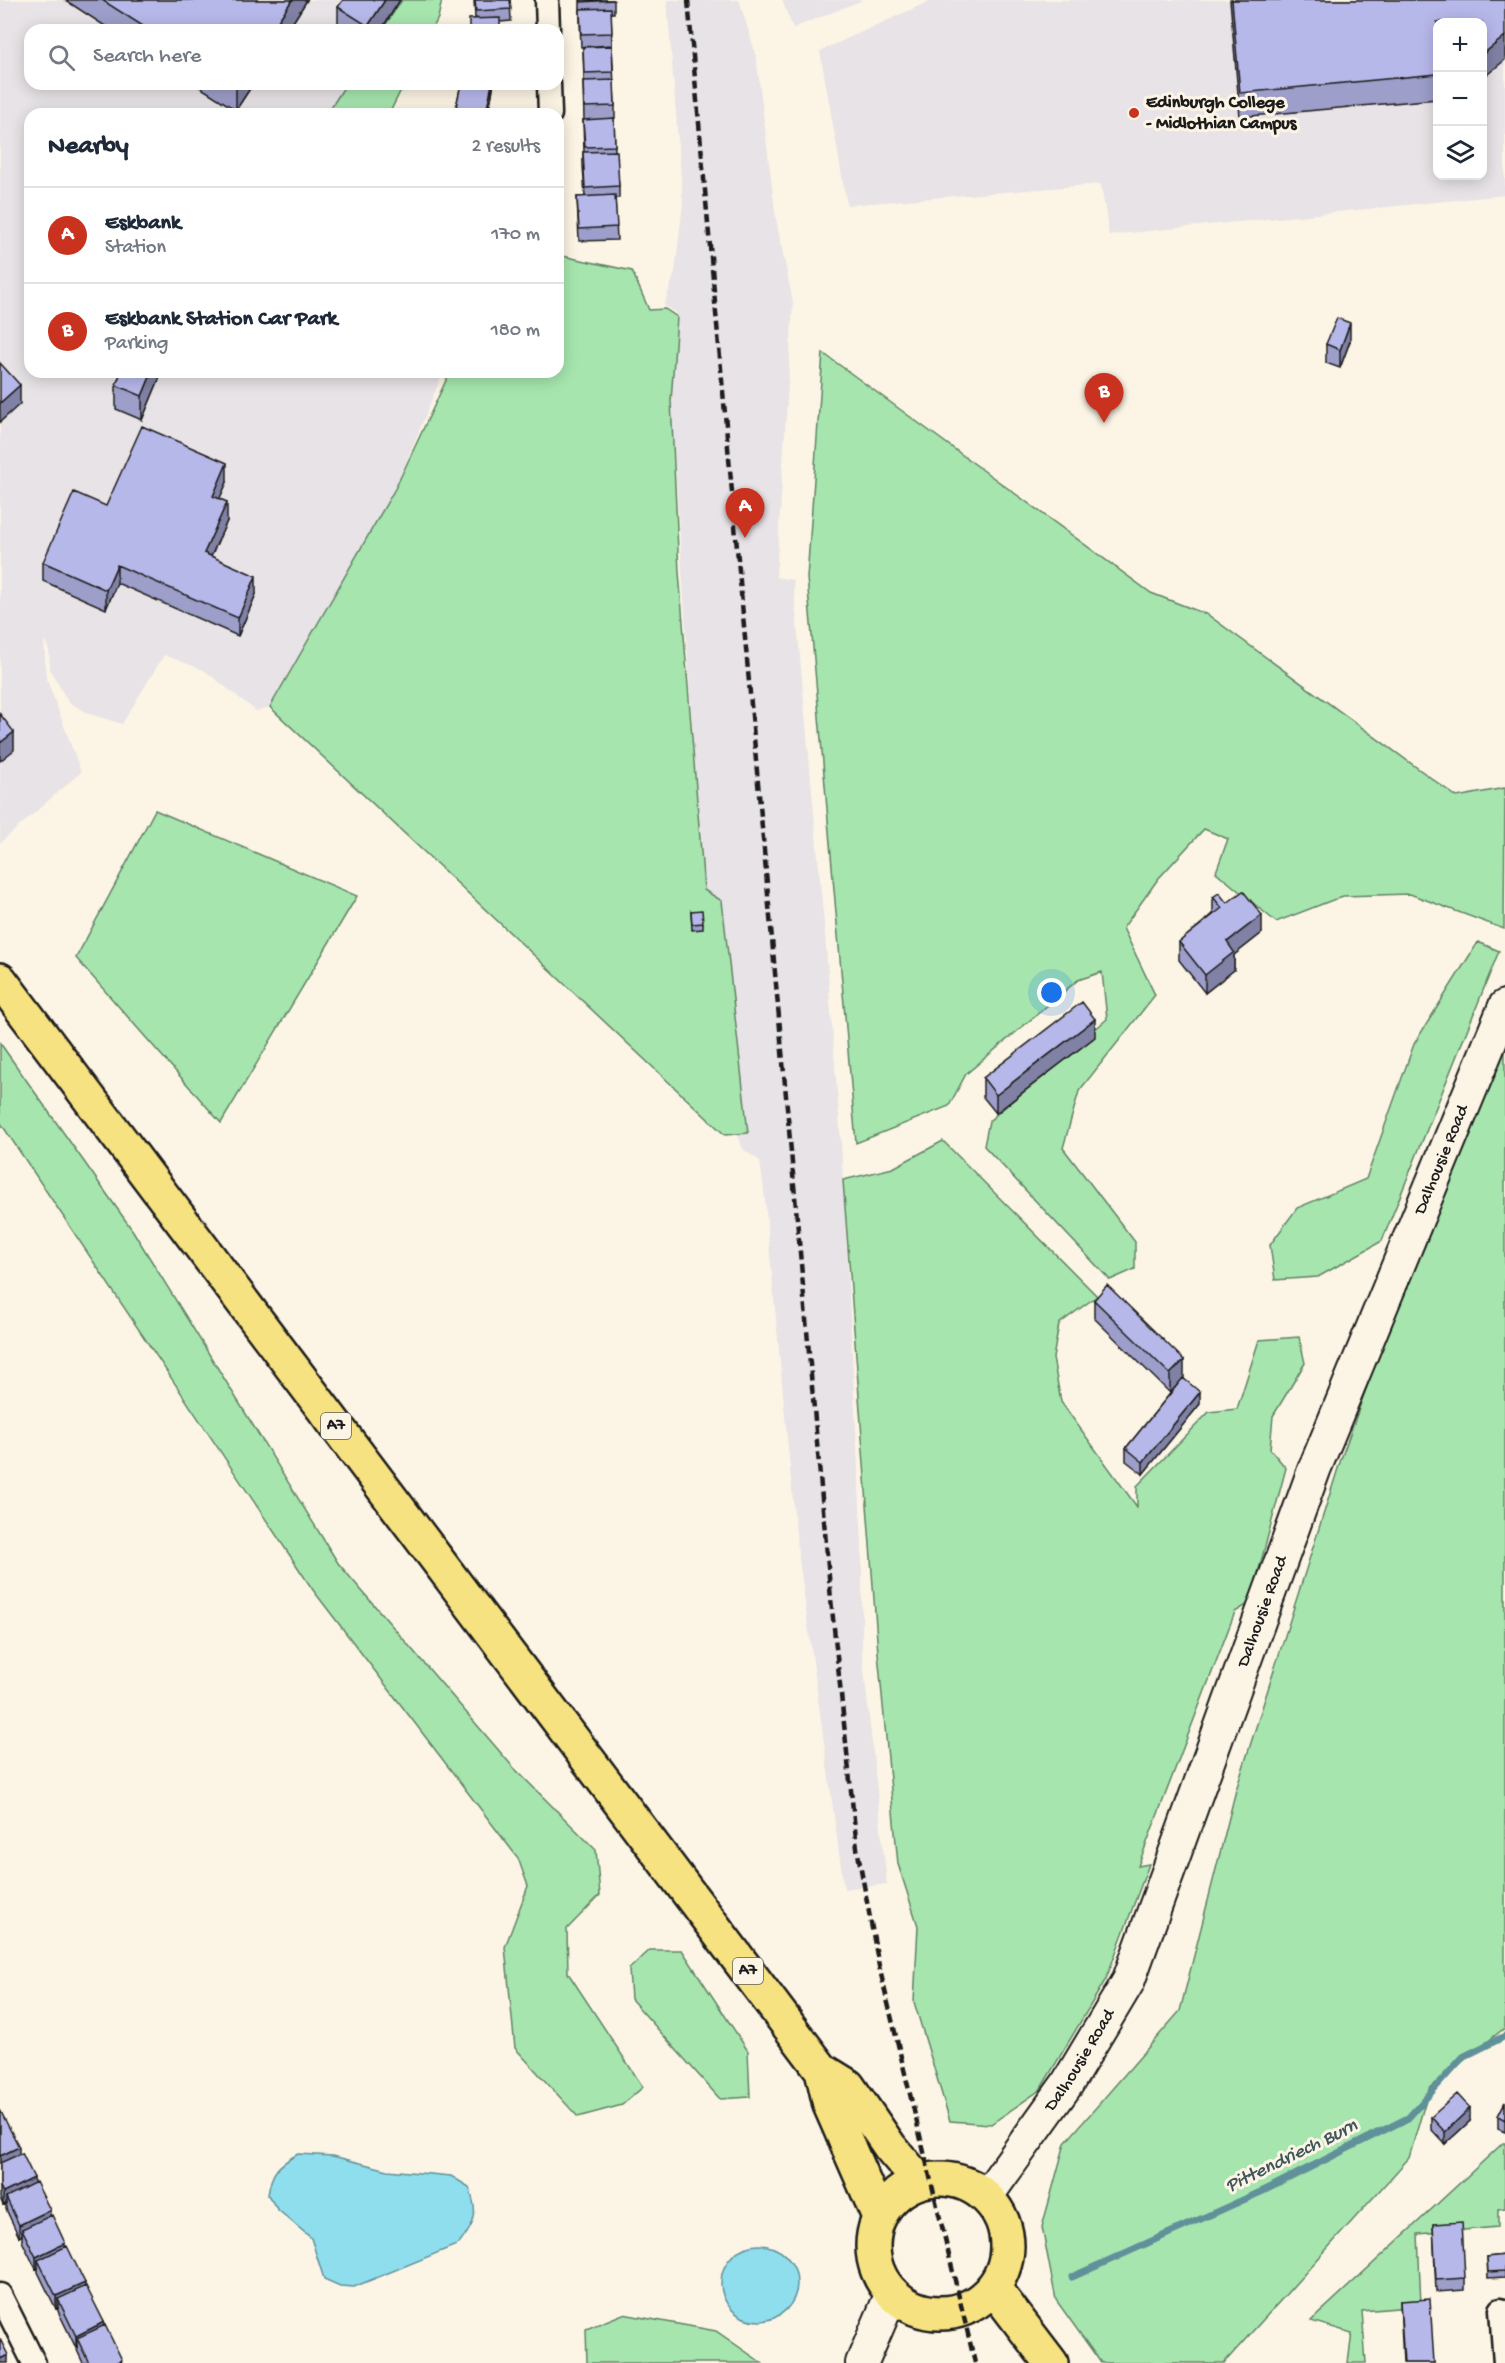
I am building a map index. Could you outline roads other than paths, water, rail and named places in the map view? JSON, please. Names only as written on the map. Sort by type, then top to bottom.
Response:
[{"type":"main road","name":"A7","points":[[0,980],[822,2070],[848,2086],[890,2147],[920,2181]]},
{"type":"main road","name":"Dalhousie Road","points":[[986,2197],[1067,2084],[1128,1982],[1314,1470],[1505,1006]]},
{"type":"main road","name":"A7","points":[[822,2070],[830,2105],[879,2217]]},
{"type":"main road","points":[[952,2180],[976,2189],[986,2197],[1001,2218],[1007,2244],[1005,2263],[993,2287],[970,2305],[941,2313],[909,2305],[892,2293],[877,2270],[873,2247],[879,2217],[893,2198],[920,2181],[952,2180]]},
{"type":"main road","points":[[993,2287],[1051,2363]]},
{"type":"main road","points":[[862,2363],[892,2293]]},
{"type":"street","points":[[547,0],[548,24]]},
{"type":"street","points":[[549,90],[550,108]]},
{"type":"street","points":[[0,2295],[34,2363]]},
{"type":"street","points":[[1501,2310],[1504,2363]]},
{"type":"water","points":[[298,2154],[333,2156],[388,2170],[451,2176],[469,2187],[475,2211],[472,2223],[459,2244],[354,2287],[340,2286],[324,2279],[311,2238],[277,2209],[268,2195],[271,2180],[277,2170]]},
{"type":"water","points":[[767,2245],[780,2251],[791,2262],[797,2275],[795,2298],[780,2315],[767,2321],[751,2321],[738,2315],[723,2298],[721,2275],[727,2262],[744,2247]]},
{"type":"waterway","name":"Pittendriech Burn","points":[[1072,2277],[1263,2191],[1408,2118],[1463,2057],[1505,2036]]},
{"type":"railway","points":[[688,0],[831,1599],[857,1848],[879,1966],[975,2363]]},
{"type":"place","name":"Edinburgh College - Midlothian Campus","points":[[1134,113]]},
{"type":"place","name":"Eskbank Station Car Park","points":[[1104,423]]},
{"type":"place","name":"Eskbank","points":[[745,538]]}]
